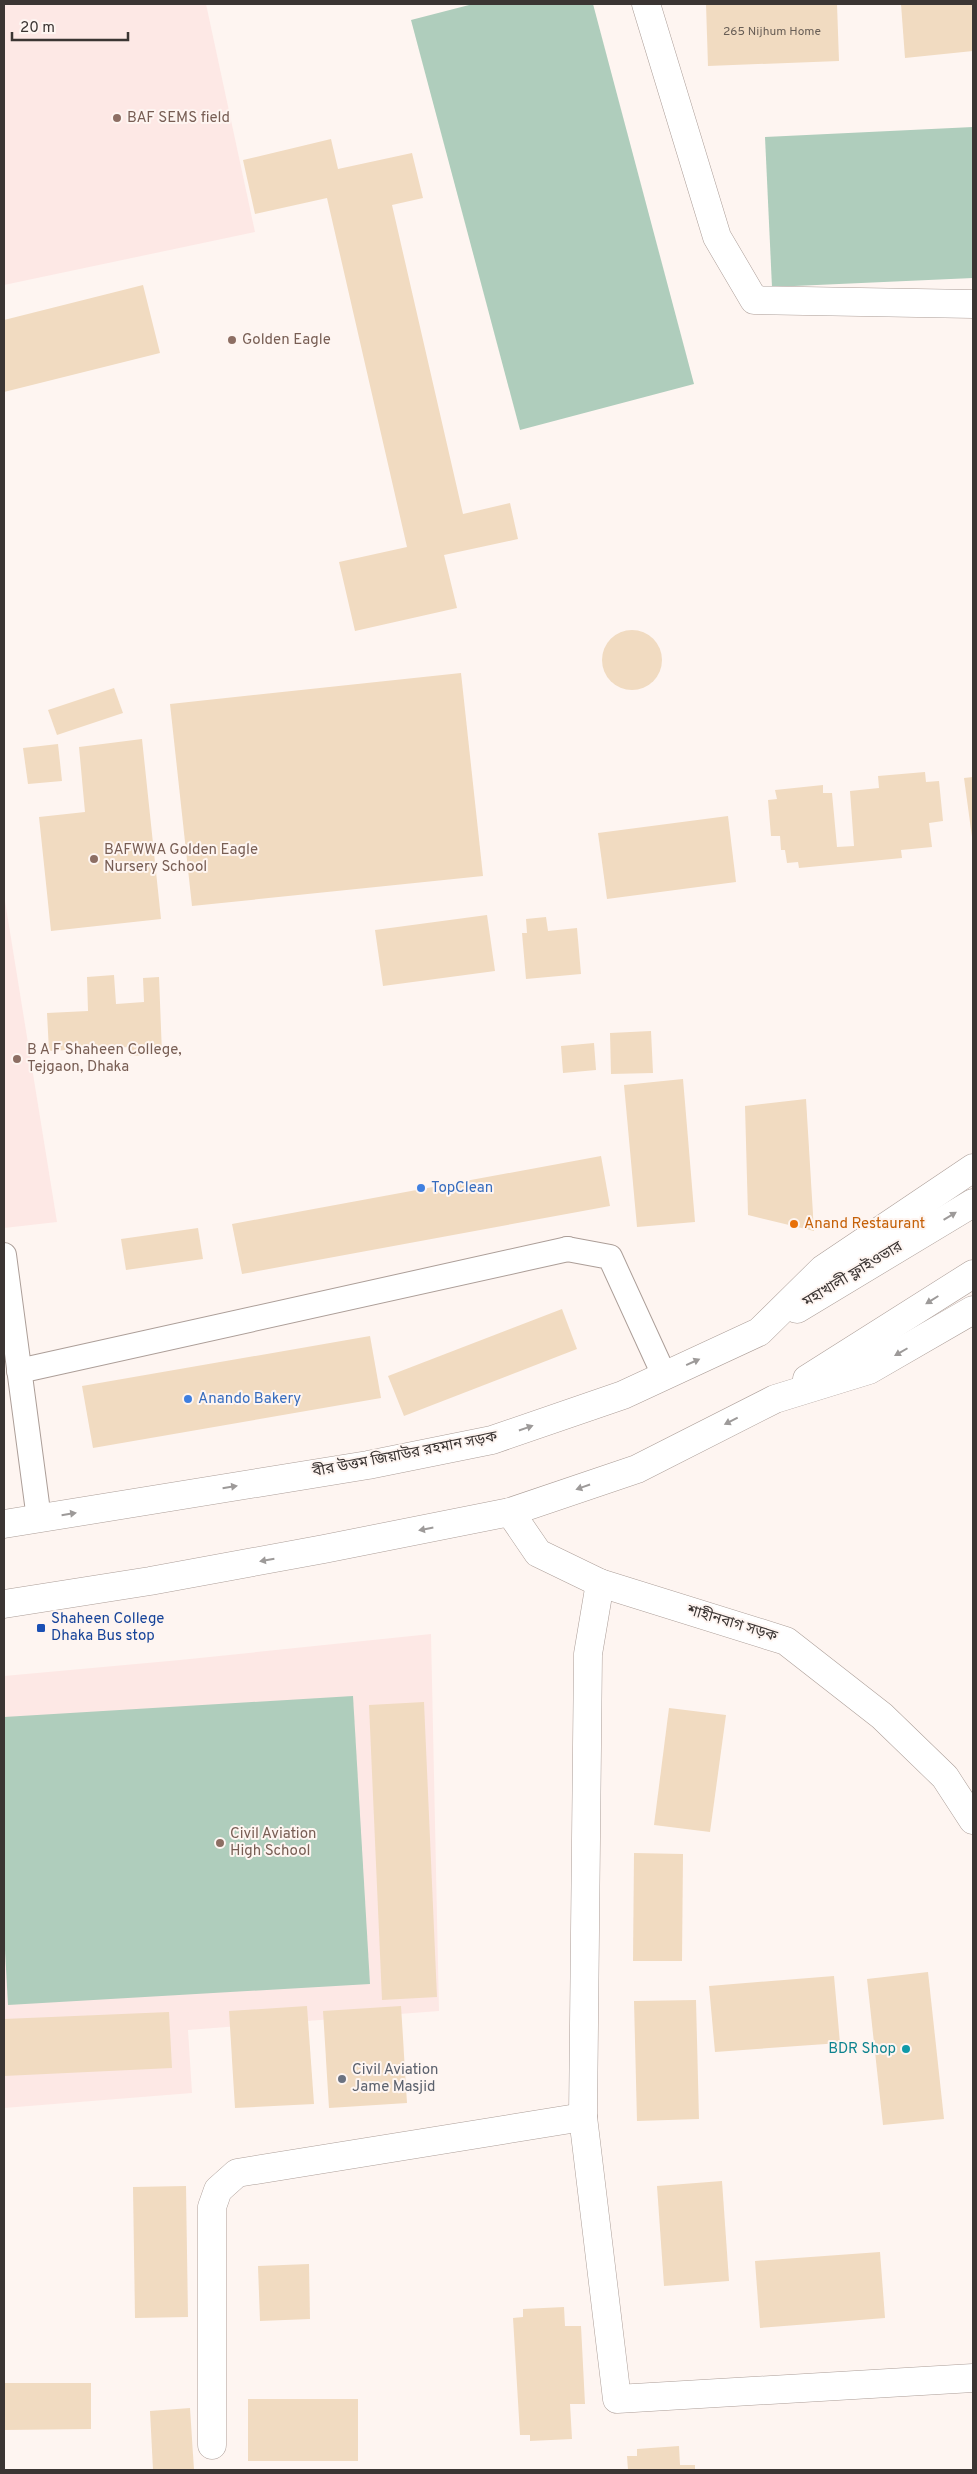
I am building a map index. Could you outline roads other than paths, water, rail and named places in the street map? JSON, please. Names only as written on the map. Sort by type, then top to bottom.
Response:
[{"type":"main road","points":[[646,4],[717,237],[754,300],[973,304]]},
{"type":"main road","name":"বীর উত্তম জিয়াউর রহমান সড়ক","points":[[4,1524],[368,1465],[492,1440],[623,1395],[759,1332],[823,1269],[973,1168]]},
{"type":"main road","name":"মহাখালী ফ্লাইওভার","points":[[759,1332],[973,1203]]},
{"type":"main road","points":[[4,1604],[150,1581],[324,1550],[510,1512],[637,1469],[775,1399],[973,1274]]},
{"type":"main road","points":[[775,1399],[869,1370],[973,1310]]},
{"type":"main road","name":"শাহীনবাগ সড়ক","points":[[510,1512],[538,1553],[600,1584],[786,1641],[882,1716],[945,1777],[973,1820]]},
{"type":"main road","points":[[600,1584],[588,1654],[583,2117],[617,2399],[973,2378]]},
{"type":"main road","points":[[212,2445],[212,2207],[218,2190],[236,2173],[583,2117]]},
{"type":"lane","points":[[19,1371],[567,1249],[610,1257],[664,1375]]},
{"type":"lane","points":[[4,1255],[39,1519]]},
{"type":"place","name":"BAF SEMS field","points":[[117,118]]},
{"type":"place","name":"Golden Eagle","points":[[232,340]]},
{"type":"place","name":"BAFWWA Golden Eagle Nursery School","points":[[94,859]]},
{"type":"place","name":"B A F Shaheen College, Tejgaon, Dhaka","points":[[17,1059]]},
{"type":"place","name":"TopClean","points":[[421,1188]]},
{"type":"place","name":"Anand Restaurant","points":[[794,1224]]},
{"type":"place","name":"Anando Bakery","points":[[188,1399]]},
{"type":"place","name":"Shaheen College Dhaka Bus stop","points":[[41,1628]]},
{"type":"place","name":"Civil Aviation High School","points":[[220,1843]]},
{"type":"place","name":"BDR Shop","points":[[906,2049]]},
{"type":"place","name":"Civil Aviation Jame Masjid","points":[[342,2079]]}]
